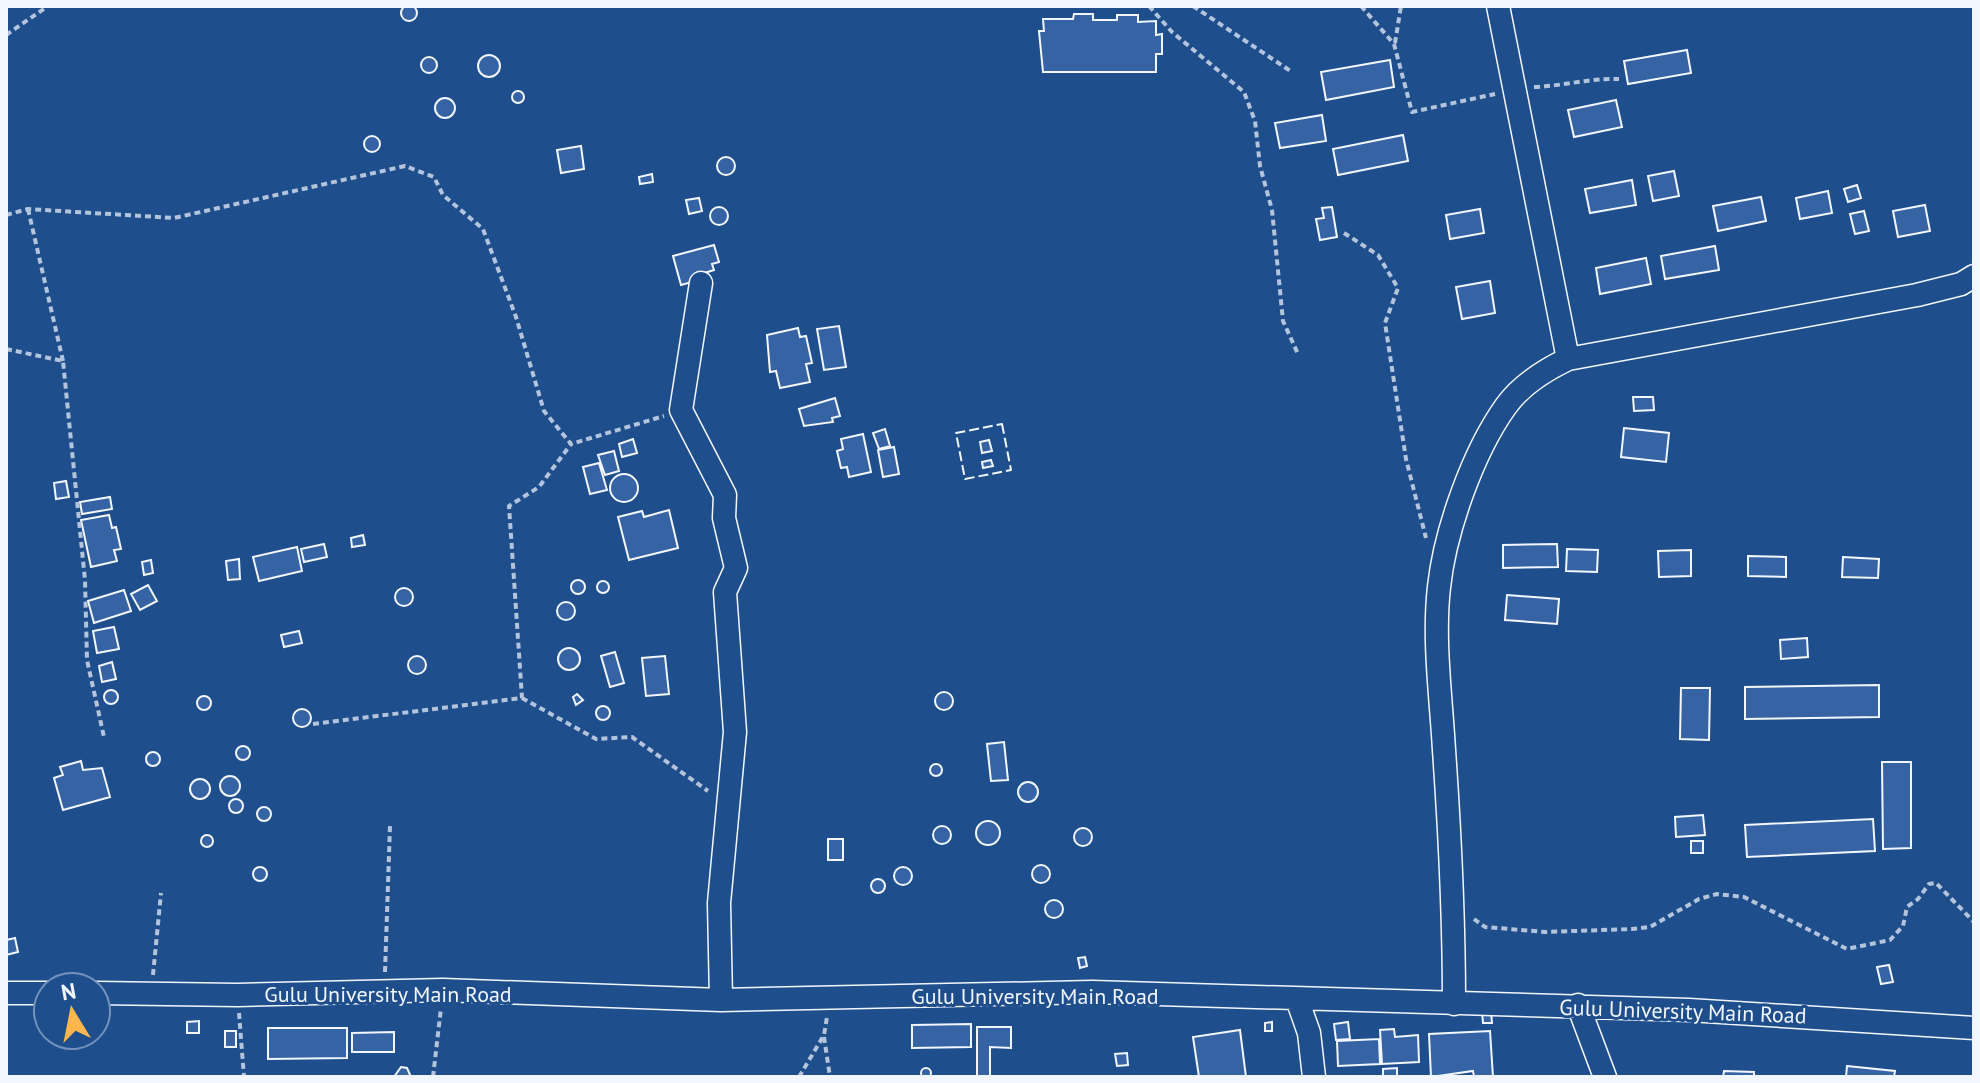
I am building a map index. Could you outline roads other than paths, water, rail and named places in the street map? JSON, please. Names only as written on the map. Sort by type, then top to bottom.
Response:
[{"type":"street","points":[[1498,6],[1568,359]]},
{"type":"street","points":[[1454,1004],[1454,902],[1438,657],[1439,587],[1451,530],[1465,489],[1506,406],[1544,371],[1568,359],[1917,295],[1961,284],[1974,276]]},
{"type":"street","points":[[701,283],[681,410],[725,495],[724,518],[736,568],[725,592],[735,732],[719,903],[721,1000]]},
{"type":"street","name":"Gulu University Main Road","points":[[112,993],[238,995],[443,990],[721,1000],[1092,992],[1578,1005],[1974,1028]]},
{"type":"street","points":[[6,993],[32,993]]},
{"type":"street","points":[[1297,999],[1309,1033],[1314,1077]]},
{"type":"street","points":[[1578,1005],[1596,1046],[1605,1077]]}]
